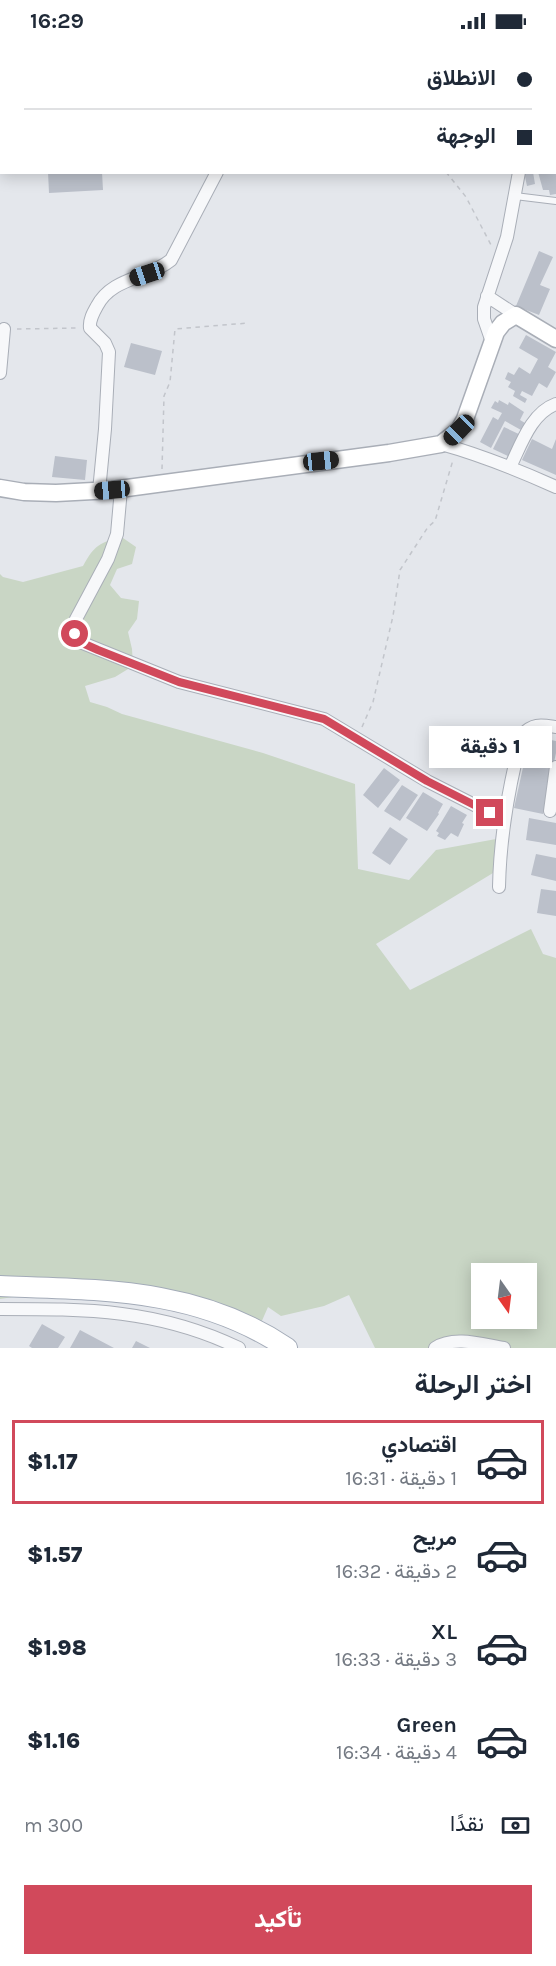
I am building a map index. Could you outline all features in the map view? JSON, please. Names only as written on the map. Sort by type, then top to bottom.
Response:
[{"type":"main road","points":[[0,1286],[148,1294],[187,1303],[240,1321],[287,1348]]},
{"type":"street","points":[[99,491],[109,352],[105,343],[90,328],[93,314],[100,299],[111,289],[125,281],[163,267],[171,260],[216,174]]},
{"type":"street","points":[[492,342],[484,319],[487,296],[507,237],[519,174]]},
{"type":"street","points":[[487,296],[556,339]]},
{"type":"street","points":[[449,446],[465,419],[492,342],[503,323],[516,315]]},
{"type":"street","points":[[0,373],[4,328]]},
{"type":"street","points":[[510,467],[540,414],[556,404]]},
{"type":"street","points":[[0,488],[24,492],[56,493],[121,489],[449,446],[510,467],[556,487]]},
{"type":"street","points":[[121,489],[117,534],[108,559],[76,619],[73,628],[77,638],[98,650],[179,682],[324,719],[427,781],[504,819]]},
{"type":"street","points":[[499,886],[504,819],[522,735],[528,728],[538,724],[556,727]]},
{"type":"street","points":[[550,811],[556,767]]},
{"type":"street","points":[[3,1311],[61,1308],[146,1317],[185,1325],[238,1348],[240,1321]]},
{"type":"street","points":[[435,1348],[457,1341],[504,1348]]},
{"type":"lane","points":[[515,196],[556,201]]},
{"type":"path","points":[[448,174],[466,197],[489,243],[500,255]]},
{"type":"path","points":[[161,484],[164,396],[170,381],[175,329],[248,323]]},
{"type":"path","points":[[4,328],[90,328]]},
{"type":"path","points":[[357,739],[373,702],[393,615],[400,570],[428,526],[435,520],[442,501],[449,446]]},
{"type":"green space","points":[[123,538],[136,547],[132,564],[117,569],[110,585],[121,598],[139,601],[137,619],[128,632],[133,666],[115,677],[85,686],[90,702],[122,714],[263,753],[355,784],[358,869],[409,880],[436,850],[496,839],[493,873],[376,944],[410,990],[531,929],[543,954],[556,958],[556,1348],[375,1348],[349,1295],[324,1306],[281,1316],[268,1307],[257,1332],[164,1296],[39,1293],[0,1299],[0,574],[3,577],[23,582],[83,566],[91,554],[103,543]]},
{"type":"building","points":[[48,174],[102,174],[103,190],[49,193]]},
{"type":"building","points":[[524,174],[533,174],[535,184],[527,186]]},
{"type":"building","points":[[539,174],[556,174],[556,194],[550,195],[549,190],[543,190]]},
{"type":"building","points":[[539,251],[553,257],[540,285],[550,289],[539,315],[516,306]]},
{"type":"building","points":[[526,335],[556,352],[548,367],[556,372],[547,388],[539,383],[532,396],[522,391],[520,395],[527,399],[525,403],[513,396],[515,391],[508,387],[511,382],[505,379],[508,372],[514,375],[519,367],[530,374],[538,359],[519,348]]},
{"type":"building","points":[[131,343],[162,351],[155,375],[124,367]]},
{"type":"building","points":[[499,400],[508,405],[509,402],[524,412],[520,420],[525,423],[521,430],[505,421],[491,448],[480,442],[493,417],[498,420],[502,413],[491,408],[495,401],[498,403]]},
{"type":"building","points":[[504,427],[523,436],[512,458],[493,449]]},
{"type":"building","points":[[532,439],[552,449],[556,439],[556,475],[522,460]]},
{"type":"building","points":[[55,456],[87,460],[85,480],[52,477]]},
{"type":"building","points":[[530,736],[556,741],[556,753],[543,814],[514,808]]},
{"type":"building","points":[[384,768],[400,780],[378,808],[363,795]]},
{"type":"building","points":[[402,785],[418,795],[400,821],[384,811]]},
{"type":"building","points":[[423,792],[443,804],[427,831],[406,818]]},
{"type":"building","points":[[451,806],[467,815],[458,837],[451,833],[445,840],[437,836],[439,833],[436,831]]},
{"type":"building","points":[[529,818],[556,823],[556,845],[526,840]]},
{"type":"building","points":[[390,827],[408,839],[390,865],[372,853]]},
{"type":"building","points":[[536,854],[556,858],[556,881],[531,875]]},
{"type":"building","points":[[541,889],[556,891],[556,916],[537,913]]},
{"type":"building","points":[[42,1324],[65,1337],[58,1348],[29,1346]]},
{"type":"building","points":[[80,1330],[114,1348],[70,1348]]},
{"type":"building","points":[[136,1341],[150,1348],[132,1348]]},
{"type":"route","points":[[75,634],[80,642],[179,682],[324,719],[427,781],[490,813]]}]
